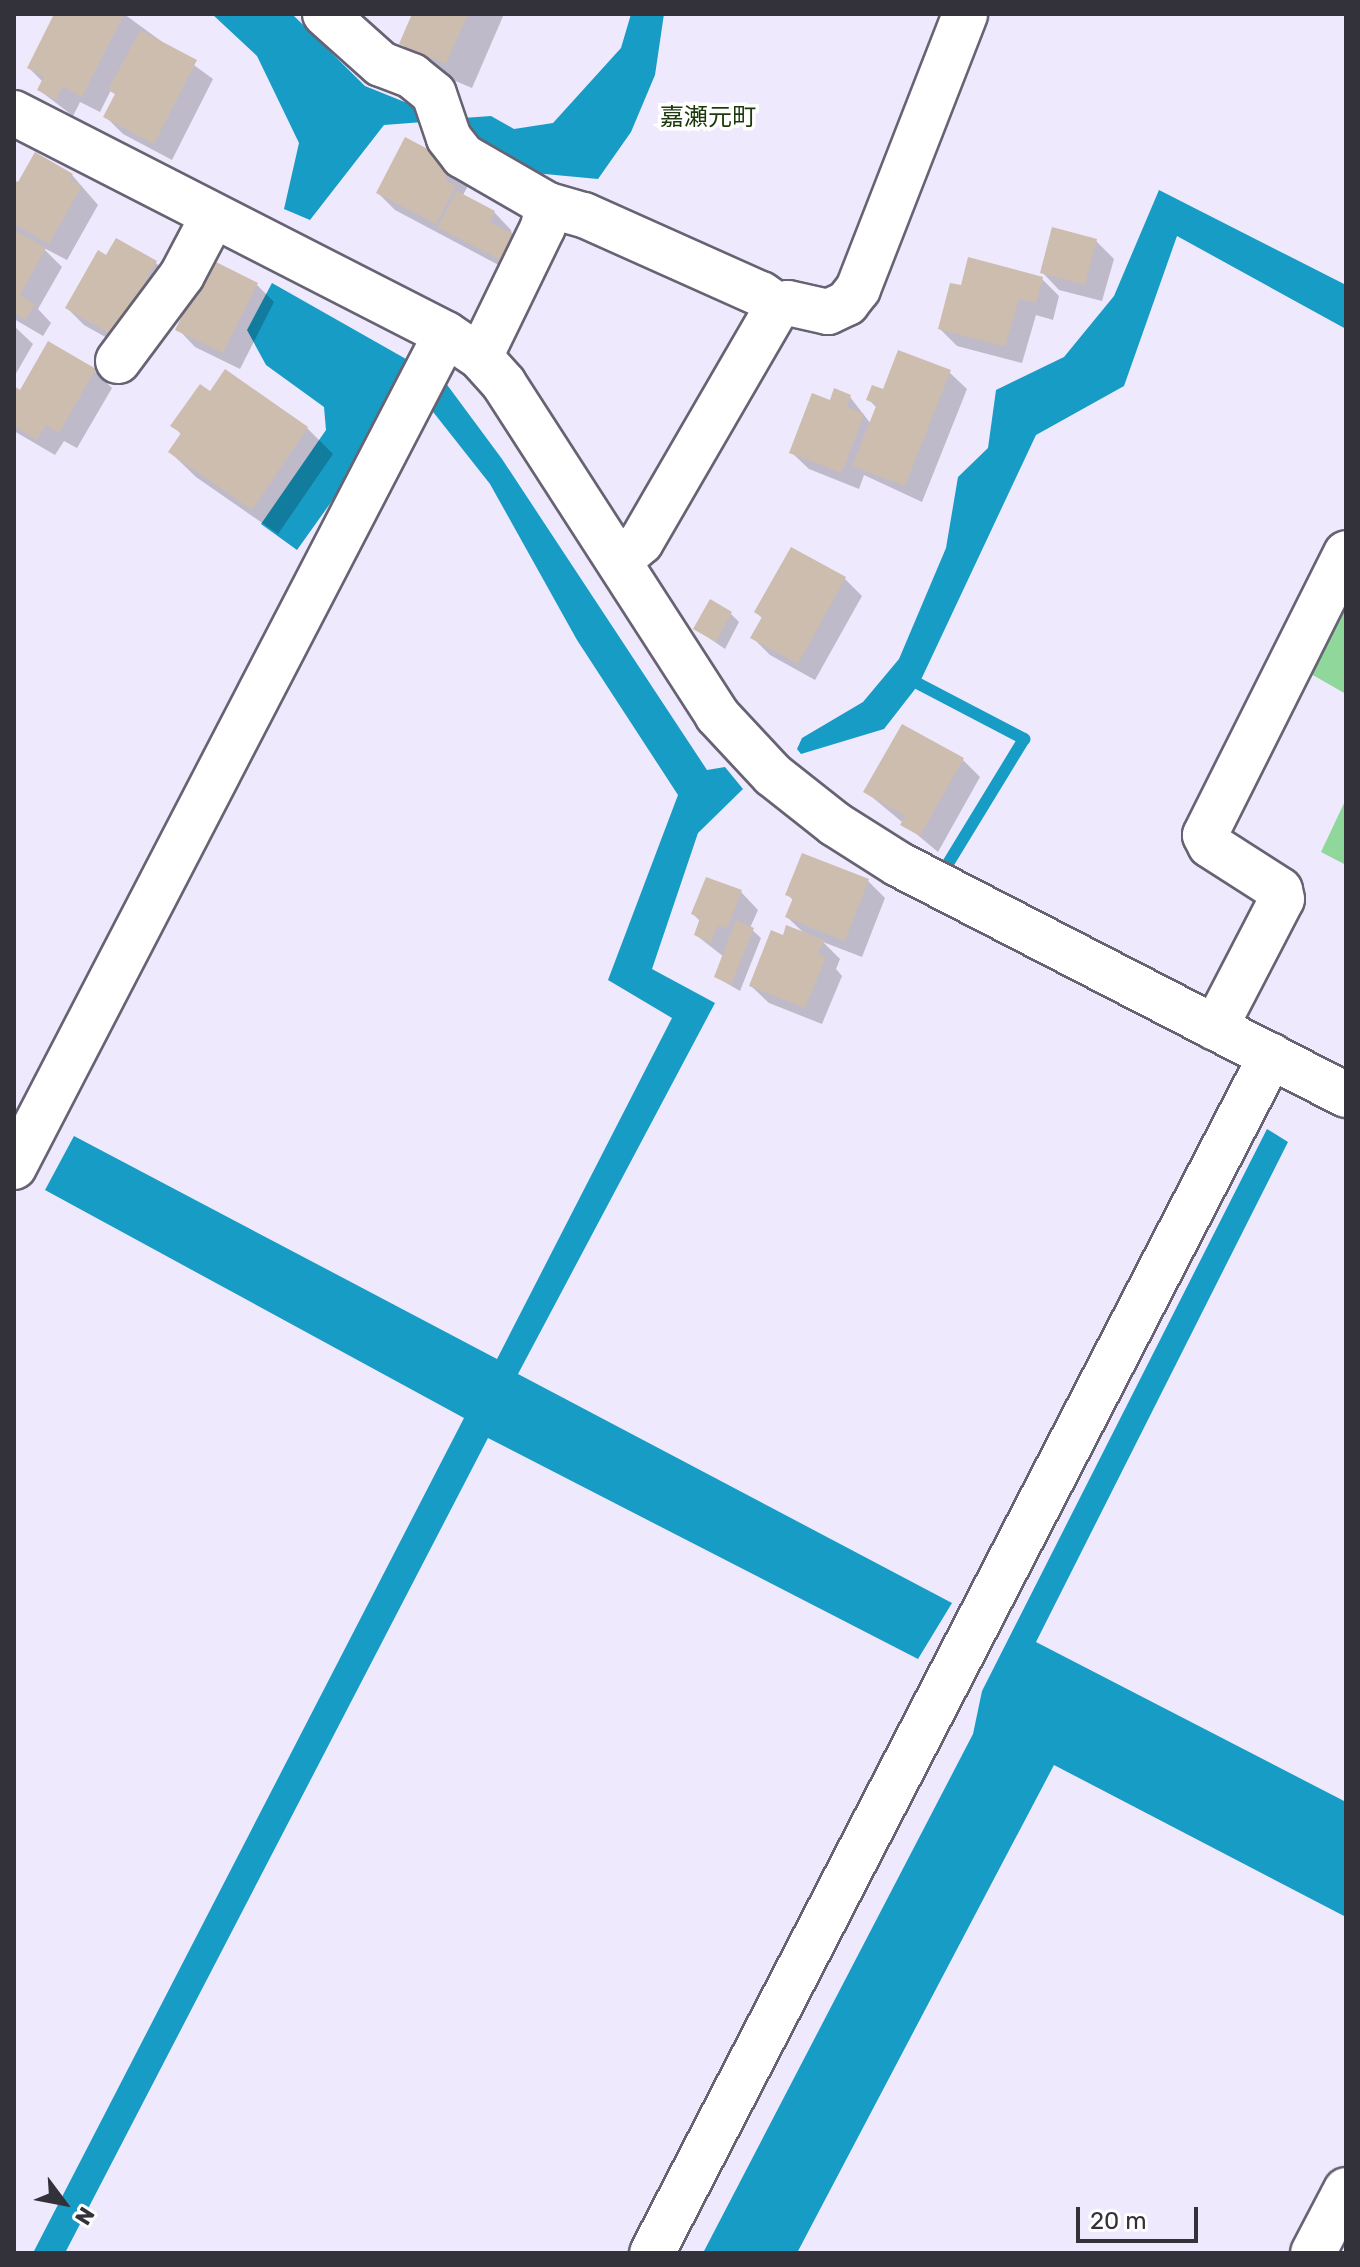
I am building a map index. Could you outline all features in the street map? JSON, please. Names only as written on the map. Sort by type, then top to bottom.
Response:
[{"type":"street","points":[[619,561],[641,542],[778,306],[788,303],[828,312],[847,303],[858,289],[965,14]]},
{"type":"street","points":[[353,23],[381,64],[412,76],[445,122],[463,156],[548,205],[584,215],[761,294],[778,306]]},
{"type":"street","points":[[14,113],[463,346],[504,384],[717,715],[773,775],[835,824],[898,864],[1346,1095]]},
{"type":"street","points":[[14,1167],[463,346],[543,227],[548,205]]},
{"type":"street","points":[[118,361],[182,275],[213,216]]},
{"type":"street","points":[[1215,1028],[1282,899],[1280,890],[1210,845],[1205,835],[1346,553]]},
{"type":"street","points":[[652,2253],[1271,1056]]},
{"type":"street","points":[[1313,2253],[1346,2190]]},
{"type":"green space","points":[[1346,599],[1346,694],[1311,674]]},
{"type":"green space","points":[[1346,799],[1346,865],[1321,852]]},
{"type":"water","points":[[212,14],[292,14],[365,86],[412,105],[423,122],[384,125],[310,220],[284,209],[299,143],[257,56]]},
{"type":"water","points":[[631,14],[664,14],[655,75],[631,132],[598,179],[534,173],[472,138],[463,118],[491,116],[514,129],[553,123],[621,48]]},
{"type":"water","points":[[1159,190],[1346,285],[1346,329],[1177,236],[1124,386],[1036,435],[919,684],[884,729],[801,754],[797,749],[802,738],[863,702],[899,659],[946,548],[958,477],[988,448],[996,390],[1064,357],[1114,296]]},
{"type":"water","points":[[272,283],[406,359],[369,449],[297,550],[261,524],[326,430],[324,407],[266,365],[247,330]]},
{"type":"water","points":[[445,382],[502,459],[707,770],[725,767],[743,789],[698,833],[652,969],[715,1003],[518,1374],[952,1603],[918,1659],[488,1438],[65,2253],[33,2253],[464,1418],[45,1190],[74,1136],[497,1359],[672,1018],[608,980],[678,795],[577,640],[490,484],[430,408]]},
{"type":"water","points":[[1267,1129],[1288,1142],[1036,1642],[1346,1802],[1346,1917],[1054,1765],[797,2253],[703,2253],[973,1734],[982,1691]]},
{"type":"building","points":[[54,14],[124,14],[82,97],[63,86],[56,100],[37,90],[44,76],[27,68]]},
{"type":"building","points":[[412,14],[468,14],[446,64],[399,44]]},
{"type":"building","points":[[140,30],[197,60],[154,144],[103,117],[115,94],[108,90]]},
{"type":"building","points":[[405,137],[454,163],[445,180],[456,186],[436,224],[376,193]]},
{"type":"building","points":[[35,152],[73,174],[70,179],[82,186],[49,244],[14,224],[14,180],[18,182]]},
{"type":"building","points":[[457,191],[495,211],[490,222],[519,237],[505,262],[437,227]]},
{"type":"building","points":[[1052,227],[1097,239],[1085,285],[1040,273]]},
{"type":"building","points":[[14,230],[46,248],[20,295],[35,304],[25,320],[14,313]]},
{"type":"building","points":[[116,238],[157,261],[114,336],[65,308],[98,250],[106,255]]},
{"type":"building","points":[[968,257],[1043,277],[1036,303],[1019,299],[1005,347],[938,329],[950,283],[961,285]]},
{"type":"building","points":[[210,259],[258,283],[223,353],[175,330]]},
{"type":"building","points":[[48,341],[96,369],[59,433],[46,425],[37,440],[14,426],[14,386],[20,390]]},
{"type":"building","points":[[898,350],[951,370],[905,486],[852,466],[877,404],[866,400],[872,385],[883,389]]},
{"type":"building","points":[[225,369],[308,427],[252,510],[168,452],[181,433],[170,426],[200,384],[210,391]]},
{"type":"building","points":[[834,388],[851,395],[847,407],[864,414],[842,473],[789,453],[812,393],[830,400]]},
{"type":"building","points":[[791,547],[846,577],[798,664],[750,638],[762,617],[754,612]]},
{"type":"building","points":[[710,599],[732,612],[716,642],[693,629]]},
{"type":"building","points":[[902,724],[964,758],[920,836],[900,825],[905,816],[863,792]]},
{"type":"building","points":[[802,853],[869,879],[845,941],[785,917],[793,898],[785,895]]},
{"type":"building","points":[[706,877],[742,890],[727,929],[718,925],[711,943],[694,935],[700,918],[691,914]]},
{"type":"building","points":[[736,920],[754,928],[731,985],[714,977]]},
{"type":"building","points":[[786,925],[824,940],[818,954],[826,957],[805,1008],[749,986],[771,930],[783,935]]},
{"type":"waterway","points":[[919,684],[1024,739],[947,865]]},
{"type":"district","name":"嘉瀬元町","points":[[708,118]]}]
